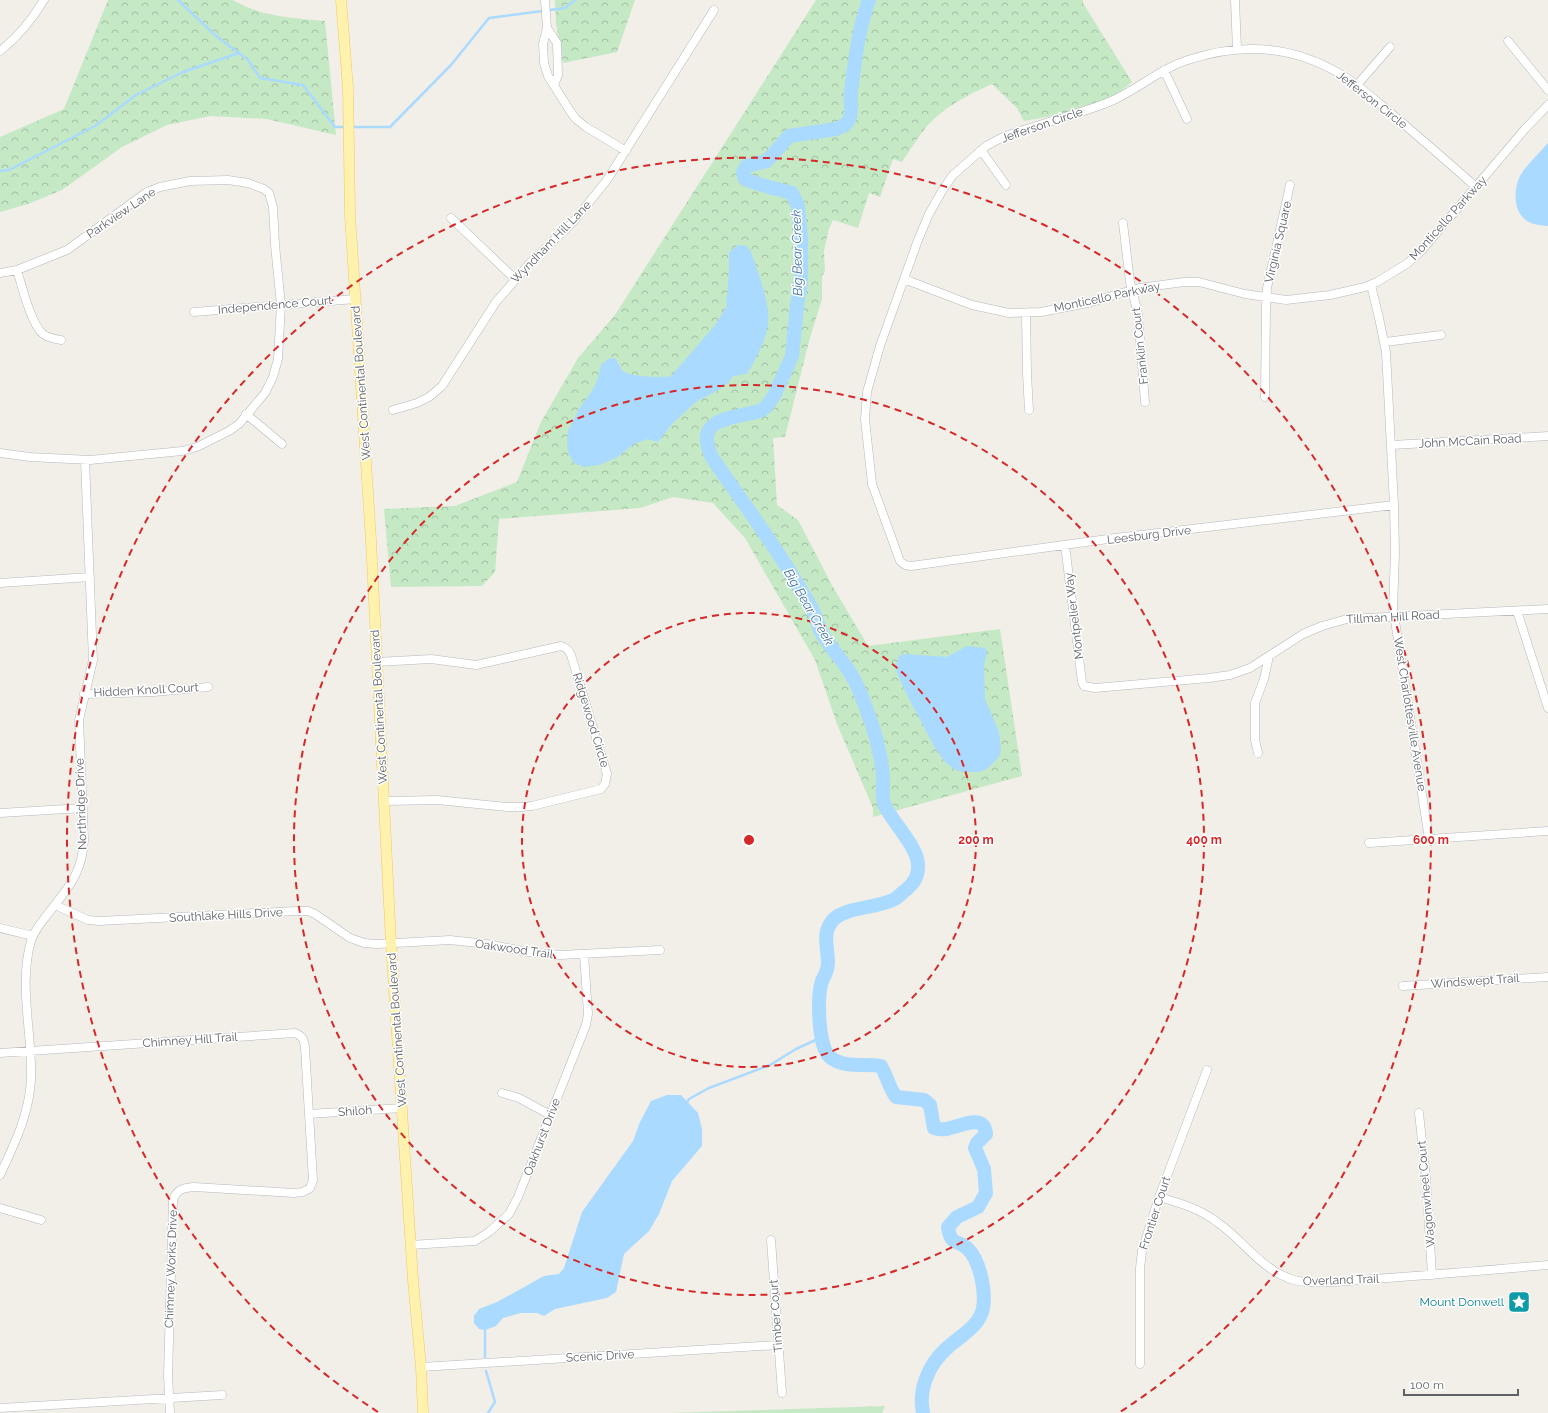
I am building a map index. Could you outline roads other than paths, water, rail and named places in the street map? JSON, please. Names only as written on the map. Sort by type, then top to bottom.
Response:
[{"type":"main road","name":"West Continental Boulevard","points":[[341,0],[348,96],[350,216],[371,540],[391,943],[410,1245],[421,1367],[423,1413]]},
{"type":"street","points":[[0,51],[14,40],[34,17],[44,0]]},
{"type":"street","points":[[545,0],[547,28],[543,44],[544,63],[548,76],[558,94],[576,119],[586,127],[626,151]]},
{"type":"street","points":[[1235,0],[1238,49]]},
{"type":"street","name":"Wyndham Hill Lane","points":[[393,410],[417,403],[429,397],[442,386],[496,302],[530,263],[574,221],[591,201],[626,151],[714,10]]},
{"type":"street","points":[[547,28],[557,43],[558,75],[554,85]]},
{"type":"street","points":[[1508,41],[1548,90]]},
{"type":"street","points":[[1357,85],[1390,47]]},
{"type":"street","name":"Jefferson Circle","points":[[904,565],[900,562],[872,484],[865,419],[867,392],[880,346],[918,240],[942,191],[952,176],[981,150],[1003,137],[1110,102],[1164,70],[1187,60],[1207,54],[1238,49],[1260,48],[1295,54],[1328,67],[1357,85],[1418,135],[1476,187]]},
{"type":"street","points":[[1164,70],[1187,119]]},
{"type":"street","name":"Monticello Parkway","points":[[904,279],[972,305],[1009,313],[1026,313],[1088,303],[1132,290],[1169,284],[1199,282],[1212,284],[1245,294],[1286,300],[1330,295],[1371,285],[1408,263],[1422,250],[1525,129],[1548,105]]},
{"type":"street","points":[[981,150],[1006,185]]},
{"type":"street","name":"Parkview Lane","points":[[0,273],[17,270],[67,250],[147,192],[160,187],[190,181],[228,180],[248,183],[264,189],[269,193],[273,206],[275,246],[281,305]]},
{"type":"street","name":"Virginia Square","points":[[1265,397],[1266,298],[1290,185]]},
{"type":"street","points":[[451,218],[515,279]]},
{"type":"street","name":"Franklin Court","points":[[1123,223],[1132,290],[1138,314],[1145,402]]},
{"type":"street","points":[[17,270],[33,319],[42,334],[61,340]]},
{"type":"street","name":"West Charlottesville Avenue","points":[[1371,285],[1385,342],[1392,445],[1394,505],[1395,553],[1393,608],[1429,839]]},
{"type":"street","name":"Independence Court","points":[[194,312],[355,299]]},
{"type":"street","points":[[0,453],[30,457],[85,460],[182,451],[197,447],[217,438],[239,424],[265,393],[273,377],[278,359],[281,305]]},
{"type":"street","points":[[1026,313],[1027,374],[1030,410]]},
{"type":"street","points":[[1385,342],[1441,335]]},
{"type":"street","points":[[246,414],[282,444]]},
{"type":"street","name":"John McCain Road","points":[[1392,445],[1548,436]]},
{"type":"street","name":"Northridge Drive","points":[[0,1176],[21,1127],[29,1099],[31,1080],[26,986],[31,941],[36,930],[74,880],[83,854],[84,840],[79,720],[93,660],[85,460]]},
{"type":"street","name":"Leesburg Drive","points":[[904,565],[911,566],[1065,545],[1394,505]]},
{"type":"street","name":"Montpelier Way","points":[[1065,545],[1082,682],[1084,686]]},
{"type":"street","points":[[0,583],[90,576]]},
{"type":"street","name":"Tillman Hill Road","points":[[1084,686],[1095,688],[1230,675],[1250,668],[1303,634],[1322,626],[1347,619],[1548,609]]},
{"type":"street","points":[[1517,611],[1548,708]]},
{"type":"street","name":"Ridgewood Circle","points":[[377,662],[431,659],[476,665],[561,646],[571,655],[607,774],[605,784],[601,790],[532,806],[507,807],[437,800],[384,801]]},
{"type":"street","points":[[1258,753],[1255,740],[1255,703],[1264,679],[1269,656]]},
{"type":"street","name":"Hidden Knoll Court","points":[[84,694],[154,692],[208,687]]},
{"type":"street","points":[[0,813],[83,808]]},
{"type":"street","points":[[1368,843],[1548,831]]},
{"type":"street","name":"Southlake Hills Drive","points":[[55,905],[88,920],[99,921],[308,911],[315,914],[350,938],[364,943],[391,943]]},
{"type":"street","points":[[0,928],[33,936]]},
{"type":"street","name":"Oakwood Trail","points":[[391,943],[450,940],[487,944],[527,952],[560,955],[660,950]]},
{"type":"street","name":"Oakhurst Drive","points":[[410,1245],[475,1241],[500,1223],[509,1214],[518,1197],[586,1025],[588,1014],[584,954]]},
{"type":"street","name":"Windswept Trail","points":[[1403,986],[1548,977]]},
{"type":"street","name":"Chimney Hill Trail","points":[[0,1052],[295,1033],[303,1038],[306,1048],[309,1114]]},
{"type":"street","name":"Frontier Court","points":[[1140,1364],[1140,1268],[1142,1251],[1159,1197],[1207,1070]]},
{"type":"street","points":[[502,1093],[519,1098],[550,1115]]},
{"type":"street","name":"Shiloh","points":[[309,1114],[402,1108]]},
{"type":"street","name":"Wagonwheel Court","points":[[1419,1113],[1426,1178],[1432,1275]]},
{"type":"street","name":"Chimney Works Drive","points":[[170,1413],[168,1376],[169,1310],[173,1200],[175,1195],[182,1188],[194,1187],[294,1193],[303,1192],[310,1188],[313,1180],[309,1114]]},
{"type":"street","name":"Overland Trail","points":[[1159,1197],[1197,1209],[1211,1217],[1269,1268],[1296,1281],[1348,1281],[1548,1265]]},
{"type":"street","points":[[0,1208],[41,1220]]},
{"type":"street","name":"Timber Court","points":[[771,1240],[782,1393]]},
{"type":"street","name":"Scenic Drive","points":[[421,1367],[778,1345]]},
{"type":"street","points":[[0,1408],[222,1395]]},
{"type":"water","points":[[1548,143],[1547,226],[1533,224],[1520,214],[1517,207],[1516,192],[1519,178],[1523,171]]},
{"type":"water","points":[[738,245],[747,246],[751,252],[763,287],[768,314],[767,329],[763,342],[747,374],[733,376],[727,384],[696,402],[672,424],[658,442],[647,439],[634,444],[616,458],[599,465],[584,467],[574,463],[568,452],[568,431],[579,409],[592,391],[597,381],[601,365],[608,359],[615,358],[623,371],[633,375],[661,377],[671,376],[716,324],[726,307],[729,252]]},
{"type":"water","points":[[967,646],[985,648],[987,653],[984,665],[985,699],[999,732],[1001,750],[999,757],[988,768],[980,772],[962,772],[954,769],[945,762],[935,748],[906,693],[897,673],[896,666],[899,656],[904,654],[947,657]]},
{"type":"water","points":[[667,1095],[681,1095],[698,1113],[702,1129],[702,1146],[672,1181],[659,1214],[649,1231],[624,1254],[616,1292],[607,1298],[555,1309],[544,1316],[537,1313],[521,1313],[503,1318],[496,1326],[485,1330],[479,1329],[474,1323],[474,1316],[479,1309],[497,1302],[544,1276],[559,1274],[564,1268],[582,1212],[633,1141],[640,1122],[651,1101]]},
{"type":"waterway","points":[[178,0],[215,35],[248,60],[260,78],[303,85],[335,127],[347,127]]},
{"type":"waterway","points":[[352,127],[390,127],[451,65],[489,18],[565,8],[575,0]]},
{"type":"waterway","name":"Big Bear Creek","points":[[869,0],[857,46],[851,92],[851,114],[847,123],[836,129],[789,136],[767,161],[746,166],[743,173],[745,179],[792,193],[798,206],[801,239],[801,281],[792,356],[774,396],[766,407],[760,411],[718,422],[711,427],[707,435],[708,445],[713,459],[788,569],[813,610],[821,632],[856,683],[872,724],[879,749],[883,775],[883,795],[885,806],[910,843],[917,858],[918,872],[916,878],[910,887],[895,899],[846,912],[839,915],[830,924],[826,934],[828,966],[822,981],[819,997],[821,1032],[825,1050],[829,1056],[840,1063],[881,1066],[896,1097],[924,1100],[930,1105],[934,1128],[944,1129],[970,1122],[976,1122],[984,1127],[986,1134],[977,1143],[975,1148],[984,1169],[986,1193],[978,1207],[957,1217],[948,1227],[952,1240],[963,1245],[972,1253],[979,1268],[984,1293],[983,1308],[974,1325],[947,1348],[930,1369],[922,1395],[923,1413]]},
{"type":"waterway","points":[[0,171],[9,170],[95,126],[136,95],[183,72],[239,53]]},
{"type":"waterway","points":[[686,1104],[689,1099],[709,1088],[770,1065],[796,1049],[822,1037]]},
{"type":"waterway","points":[[485,1328],[485,1357]]},
{"type":"waterway","points":[[486,1371],[495,1402],[488,1413]]},
{"type":"place","name":"Mount Donwell","points":[[1519,1302]]}]
